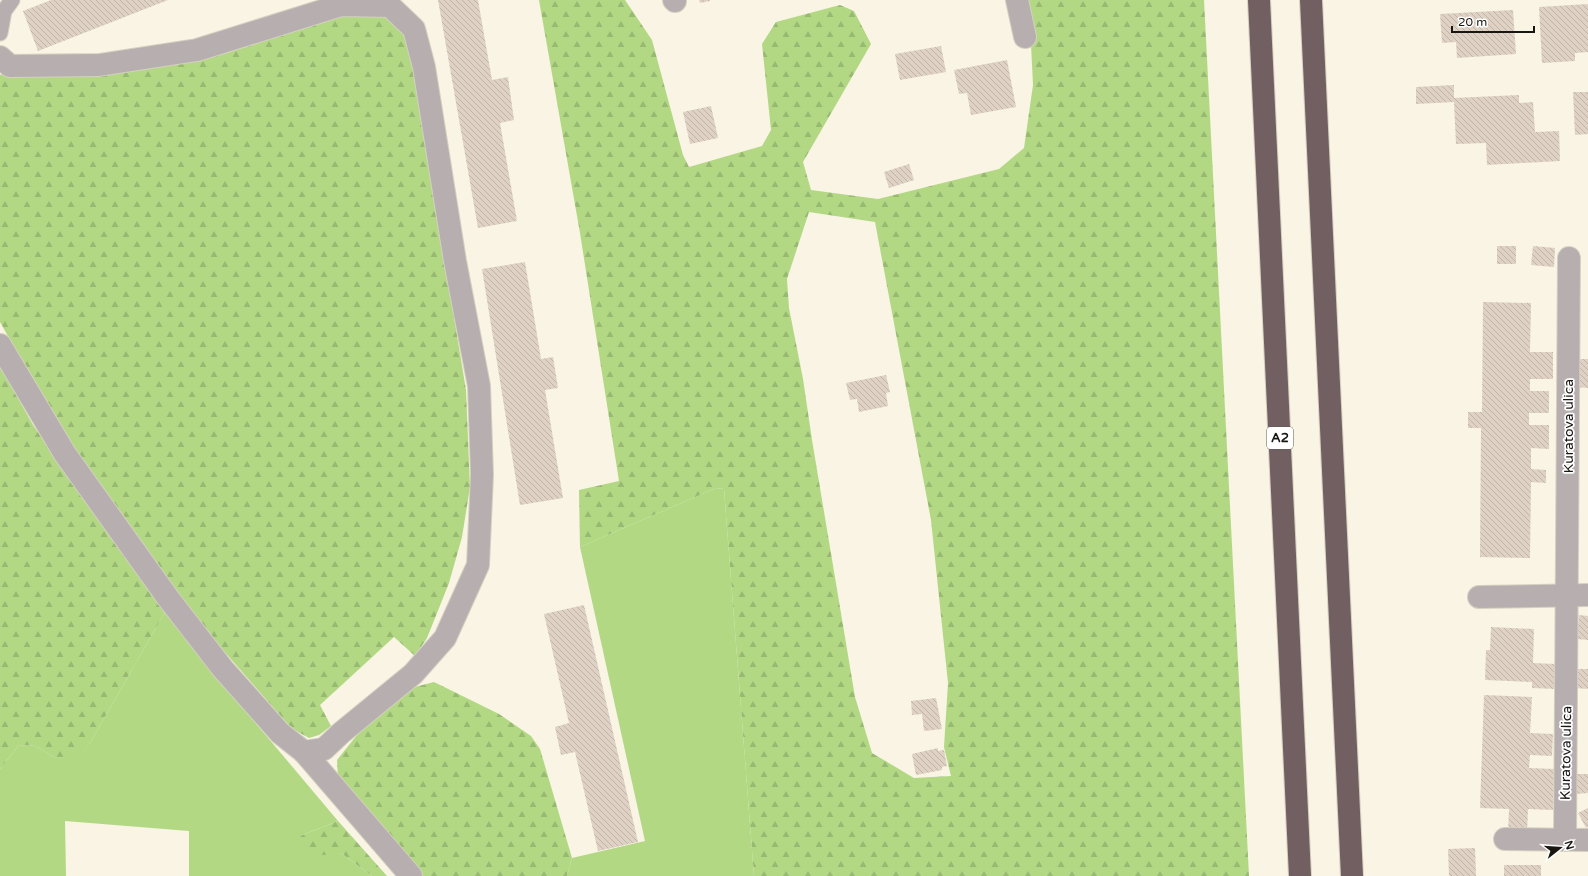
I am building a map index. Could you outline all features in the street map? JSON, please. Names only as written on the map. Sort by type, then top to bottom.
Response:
[{"type":"highway","name":"A2","points":[[1259,0],[1300,876]]},
{"type":"highway","points":[[1311,0],[1352,876]]},
{"type":"street","points":[[1017,0],[1024,37]]},
{"type":"street","points":[[0,56],[10,66],[99,65],[197,50],[341,5],[390,6],[414,29],[424,67],[478,386],[482,475],[478,565],[445,638],[413,674],[341,733],[324,749],[304,752]]},
{"type":"street","name":"Kuratova ulica","points":[[1565,840],[1578,595],[1569,258]]},
{"type":"street","points":[[0,345],[65,454],[168,598],[223,669],[280,733],[304,752],[411,876]]},
{"type":"street","points":[[1479,597],[1578,595]]},
{"type":"street","points":[[1505,839],[1588,840]]},
{"type":"lane","points":[[0,33],[4,11],[12,0]]},
{"type":"green space","points":[[539,0],[625,0],[652,40],[683,155],[689,167],[762,146],[771,130],[762,44],[776,22],[840,5],[854,11],[871,44],[803,162],[811,190],[878,199],[999,169],[1024,148],[1033,85],[1030,24],[1025,0],[1204,0],[1249,876],[754,876],[724,489],[716,488],[580,547],[579,490],[619,481],[580,233]],"holes":[[[809,212],[875,222],[931,520],[948,683],[944,747],[951,776],[914,778],[872,753],[855,697],[803,379],[789,308],[787,279]]]},
{"type":"green space","points":[[344,12],[389,13],[405,31],[414,73],[466,390],[470,487],[462,537],[449,583],[427,638],[415,656],[394,637],[320,705],[331,726],[319,735],[309,738],[291,728],[223,650],[132,535],[63,434],[0,322],[0,75],[18,70],[101,71]]},
{"type":"green space","points":[[0,366],[33,425],[107,532],[165,612],[90,743],[76,757],[55,758],[36,746],[19,745],[0,769]]},
{"type":"green space","points":[[716,488],[724,489],[754,876],[567,876],[572,858],[645,841],[580,547]]},
{"type":"green space","points":[[165,612],[338,821],[300,836],[341,853],[372,876],[189,876],[189,831],[65,821],[66,876],[0,876],[0,769],[19,745],[36,746],[55,758],[76,756],[90,743]]},
{"type":"green space","points":[[434,682],[499,714],[531,736],[540,749],[572,858],[567,876],[420,876],[338,778],[337,760],[361,730],[411,688]]},
{"type":"green space","points":[[338,821],[387,876],[372,876],[341,853],[314,856],[300,836]]},
{"type":"building","points":[[51,0],[168,0],[38,51],[23,11]]},
{"type":"building","points":[[438,0],[478,0],[492,80],[508,77],[514,120],[500,123],[517,221],[478,228]]},
{"type":"building","points":[[699,0],[710,0],[710,1],[700,3]]},
{"type":"building","points":[[1588,4],[1588,52],[1575,53],[1575,61],[1542,63],[1539,7]]},
{"type":"building","points":[[1513,10],[1516,54],[1457,58],[1456,42],[1442,43],[1440,14]]},
{"type":"building","points":[[941,46],[946,72],[900,80],[895,54]]},
{"type":"building","points":[[1007,60],[1016,107],[971,115],[967,93],[959,94],[954,70]]},
{"type":"building","points":[[1454,85],[1454,98],[1519,95],[1519,103],[1533,102],[1535,132],[1559,131],[1560,161],[1487,165],[1486,143],[1456,144],[1454,102],[1416,104],[1416,87]]},
{"type":"building","points":[[1573,92],[1588,92],[1588,134],[1575,135]]},
{"type":"building","points":[[711,106],[718,138],[690,144],[683,112]]},
{"type":"building","points":[[909,164],[914,180],[889,188],[884,172]]},
{"type":"building","points":[[1497,246],[1516,246],[1516,264],[1497,264]]},
{"type":"building","points":[[1533,246],[1555,248],[1554,267],[1531,265]]},
{"type":"building","points":[[525,262],[541,359],[553,357],[558,388],[545,390],[563,498],[520,505],[482,269]]},
{"type":"building","points":[[1483,302],[1531,303],[1530,352],[1553,352],[1553,379],[1530,379],[1530,391],[1549,391],[1549,413],[1529,413],[1529,425],[1549,425],[1549,449],[1531,448],[1531,469],[1546,470],[1546,483],[1531,482],[1530,558],[1480,557],[1481,428],[1468,428],[1468,412],[1482,412]]},
{"type":"building","points":[[1577,359],[1588,359],[1588,388],[1576,387]]},
{"type":"building","points":[[886,375],[890,392],[886,393],[888,406],[859,412],[857,399],[850,400],[846,383]]},
{"type":"building","points":[[584,605],[638,842],[598,851],[575,752],[561,755],[555,727],[569,723],[544,614]]},
{"type":"building","points":[[1579,615],[1588,616],[1588,640],[1577,639]]},
{"type":"building","points":[[1491,627],[1534,629],[1533,663],[1556,664],[1555,689],[1532,688],[1532,682],[1485,680],[1486,650],[1490,650]]},
{"type":"building","points":[[1575,669],[1588,669],[1588,689],[1574,688]]},
{"type":"building","points":[[1484,695],[1532,697],[1530,733],[1553,734],[1552,756],[1530,755],[1529,768],[1554,769],[1553,810],[1528,809],[1527,833],[1508,833],[1509,809],[1480,808]]},
{"type":"building","points":[[936,698],[942,729],[924,731],[922,714],[912,715],[911,701]]},
{"type":"building","points":[[938,748],[938,751],[944,750],[947,766],[942,767],[942,770],[916,775],[912,754]]},
{"type":"building","points":[[1575,774],[1588,774],[1588,793],[1576,794]]},
{"type":"building","points":[[1588,808],[1588,827],[1586,828],[1578,813]]},
{"type":"building","points":[[1475,848],[1476,876],[1449,876],[1448,849]]},
{"type":"building","points":[[1504,865],[1541,865],[1541,876],[1504,876]]}]
